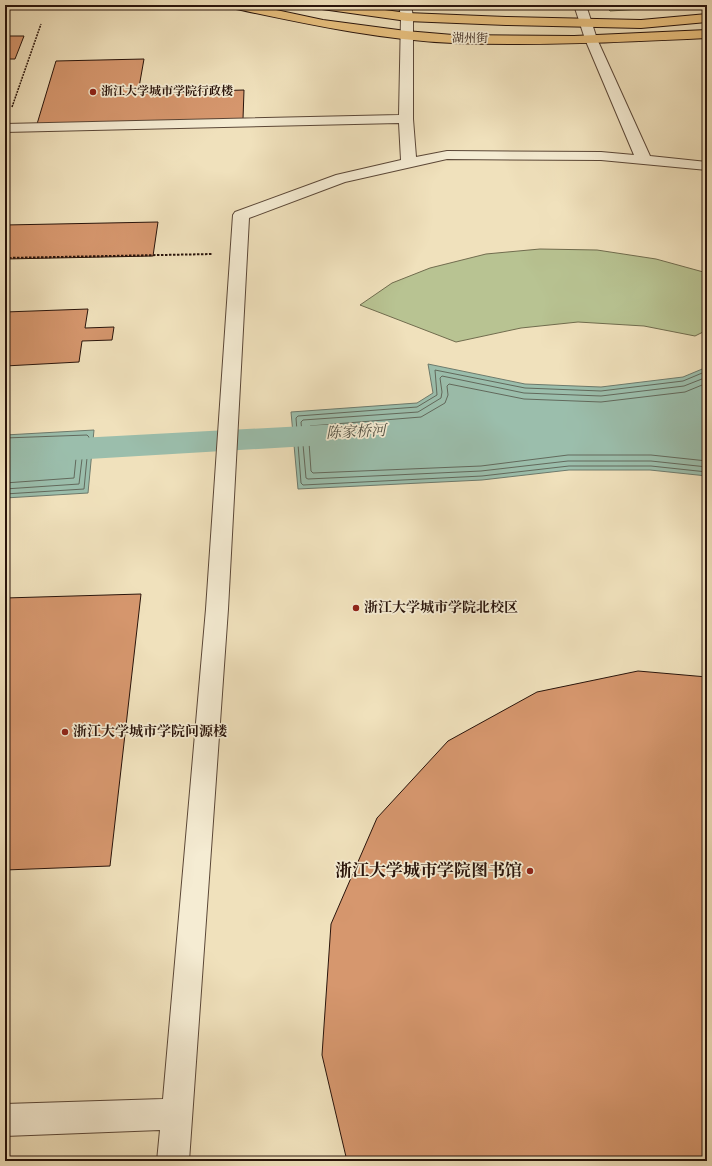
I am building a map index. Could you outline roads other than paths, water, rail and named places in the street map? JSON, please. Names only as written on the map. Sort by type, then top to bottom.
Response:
[{"type":"main road","name":"湖州街","points":[[236,5],[323,24],[406,35],[453,39],[591,39],[707,34]]},
{"type":"main road","name":"湖州街","points":[[322,5],[586,23],[641,24],[707,18]]},
{"type":"street","points":[[580,5],[591,39],[644,160]]},
{"type":"street","points":[[406,11],[406,119],[409,163]]},
{"type":"street","points":[[5,128],[406,119]]},
{"type":"street","points":[[173,1161],[217,609],[241,215],[341,178],[447,155],[601,156],[707,166]]},
{"type":"street","points":[[5,1120],[176,1114]]},
{"type":"water","points":[[428,364],[525,384],[601,387],[683,377],[707,367],[707,476],[650,470],[569,470],[482,480],[298,489],[291,412],[417,403],[433,393]]},
{"type":"water","points":[[94,430],[88,493],[5,498],[5,435]]},
{"type":"waterway","name":"陈家桥河","points":[[5,453],[341,434]]},
{"type":"place","name":"浙江大学城市学院行政楼","points":[[93,92]]},
{"type":"place","name":"浙江大学城市学院北校区","points":[[356,608]]},
{"type":"place","name":"浙江大学城市学院问源楼","points":[[65,732]]},
{"type":"place","name":"浙江大学城市学院图书馆","points":[[530,871]]}]
